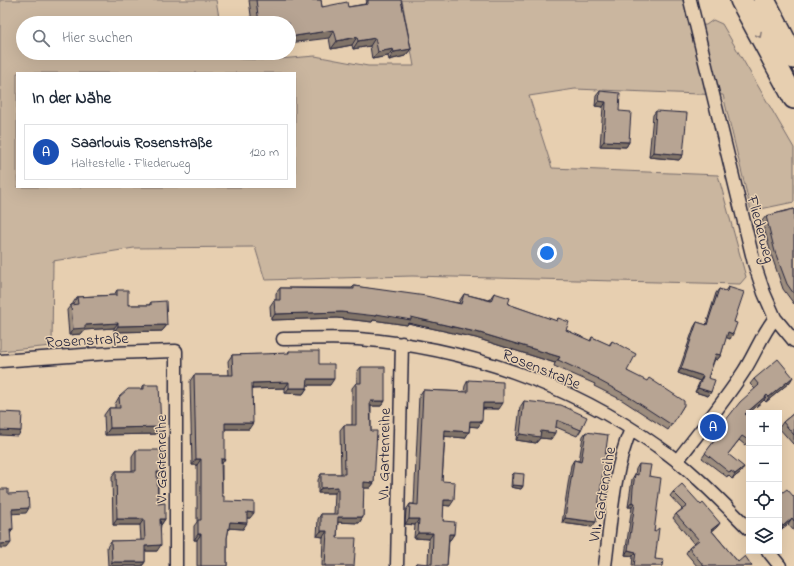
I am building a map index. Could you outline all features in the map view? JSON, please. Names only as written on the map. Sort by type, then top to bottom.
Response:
[{"type":"highway","points":[[741,0],[794,98]]},
{"type":"highway","points":[[764,0],[794,58]]},
{"type":"street","name":"Fliederweg","points":[[690,0],[752,256],[764,293],[775,318],[794,341]]},
{"type":"street","points":[[677,461],[744,371],[764,332],[775,318]]},
{"type":"street","name":"Rosenstraße","points":[[282,339],[357,339],[402,344],[483,362],[539,381],[632,429],[677,461],[746,526]]},
{"type":"street","name":"VI. Gartenreihe","points":[[397,566],[402,344]]},
{"type":"street","name":"Rosenstraße","points":[[0,361],[111,353],[176,351]]},
{"type":"street","name":"V. Gartenreihe","points":[[176,351],[176,566]]},
{"type":"street","name":"VII. Gartenreihe","points":[[605,566],[620,464],[625,444],[632,429]]},
{"type":"street","points":[[770,554],[780,566]]},
{"type":"shaded area","points":[[0,0],[216,0],[219,16],[16,16],[16,60],[296,60],[296,58],[315,56],[368,66],[414,66],[402,0],[684,0],[693,26],[706,25],[713,20],[722,24],[794,148],[794,202],[751,211],[723,95],[575,89],[529,96],[552,168],[718,175],[746,277],[740,284],[412,276],[265,280],[255,247],[134,248],[53,261],[52,346],[0,351]]},
{"type":"building","points":[[256,0],[321,0],[322,7],[347,2],[348,7],[368,4],[368,0],[401,0],[411,49],[394,52],[393,49],[378,52],[375,38],[358,41],[357,37],[337,41],[334,30],[296,36],[296,16],[258,16]]},
{"type":"building","points":[[600,91],[620,93],[619,111],[631,112],[629,142],[604,141],[606,102],[599,101]]},
{"type":"building","points":[[656,111],[687,113],[683,155],[653,152]]},
{"type":"building","points":[[794,209],[794,294],[787,284],[775,252],[766,216]]},
{"type":"building","points":[[354,286],[426,296],[461,304],[464,294],[491,301],[494,293],[510,298],[508,304],[557,321],[558,318],[569,322],[566,330],[591,341],[592,337],[610,345],[612,341],[636,354],[627,371],[647,381],[649,378],[684,401],[684,405],[672,425],[626,395],[598,380],[599,379],[558,360],[560,357],[480,333],[411,317],[411,320],[376,314],[376,316],[341,312],[275,314],[274,300],[280,300],[280,288],[354,289]]},
{"type":"building","points":[[728,287],[744,292],[734,322],[737,323],[733,334],[728,332],[721,355],[716,354],[708,378],[715,380],[711,392],[698,388],[703,376],[681,369],[697,322],[707,325],[719,289],[727,292]]},
{"type":"building","points":[[117,290],[128,290],[128,305],[151,305],[151,302],[166,301],[167,325],[118,326],[118,323],[85,325],[85,328],[73,329],[71,305],[78,304],[77,297],[117,295]]},
{"type":"building","points":[[289,351],[319,351],[319,364],[334,364],[334,379],[308,379],[307,388],[289,388],[289,382],[252,383],[253,423],[225,423],[225,459],[221,459],[222,496],[224,496],[224,501],[254,502],[254,513],[247,512],[247,523],[230,522],[227,538],[227,566],[201,566],[201,534],[198,534],[198,520],[201,520],[201,459],[196,459],[194,375],[233,375],[232,355],[289,353]]},
{"type":"building","points":[[778,359],[793,377],[769,397],[767,395],[750,410],[746,410],[746,439],[742,436],[728,454],[744,467],[735,474],[731,471],[730,473],[705,453],[718,436],[715,434],[740,402],[759,385],[754,379]]},
{"type":"building","points":[[361,367],[385,367],[385,401],[370,401],[371,431],[377,431],[374,483],[364,482],[363,517],[338,517],[337,538],[356,538],[354,566],[325,566],[327,531],[321,531],[321,514],[338,514],[338,487],[321,488],[321,474],[345,474],[344,425],[356,425],[356,383],[361,383]]},
{"type":"building","points":[[468,380],[503,382],[503,403],[483,403],[482,421],[470,421],[469,432],[445,430],[442,481],[455,482],[454,500],[444,500],[443,521],[455,522],[454,534],[449,534],[447,566],[416,566],[416,563],[432,564],[433,533],[418,533],[419,519],[409,519],[410,504],[418,505],[423,390],[468,392]]},
{"type":"building","points":[[144,385],[159,385],[161,427],[110,428],[109,408],[120,408],[119,397],[128,389],[144,389]]},
{"type":"building","points":[[524,401],[561,405],[587,417],[581,430],[557,420],[555,433],[541,431],[540,437],[520,434]]},
{"type":"building","points":[[0,412],[22,413],[21,431],[0,430]]},
{"type":"building","points":[[794,413],[794,435],[783,422]]},
{"type":"building","points":[[586,432],[608,435],[596,522],[565,518],[574,460],[581,462]]},
{"type":"building","points":[[136,450],[163,450],[164,472],[157,472],[158,504],[165,503],[165,519],[160,519],[161,545],[145,546],[145,562],[112,562],[111,541],[145,540],[144,519],[117,519],[116,471],[136,471]]},
{"type":"building","points":[[639,464],[651,465],[649,476],[661,478],[654,532],[659,528],[655,559],[663,560],[662,566],[634,566],[636,552],[628,550],[635,503],[632,502],[633,488],[635,474],[638,475]]},
{"type":"building","points":[[514,473],[524,474],[523,486],[513,485]]},
{"type":"building","points":[[682,484],[701,505],[703,503],[720,523],[711,530],[738,562],[745,556],[752,566],[704,566],[689,548],[699,540],[676,514],[687,506],[673,492]]},
{"type":"building","points":[[0,489],[8,489],[8,494],[28,493],[29,508],[12,509],[13,529],[10,529],[11,543],[0,544]]},
{"type":"building","points":[[787,489],[794,497],[794,521],[792,518],[783,526],[782,525],[782,493]]},
{"type":"place","name":"Saarlouis Rosenstraße","points":[[713,427]]}]
